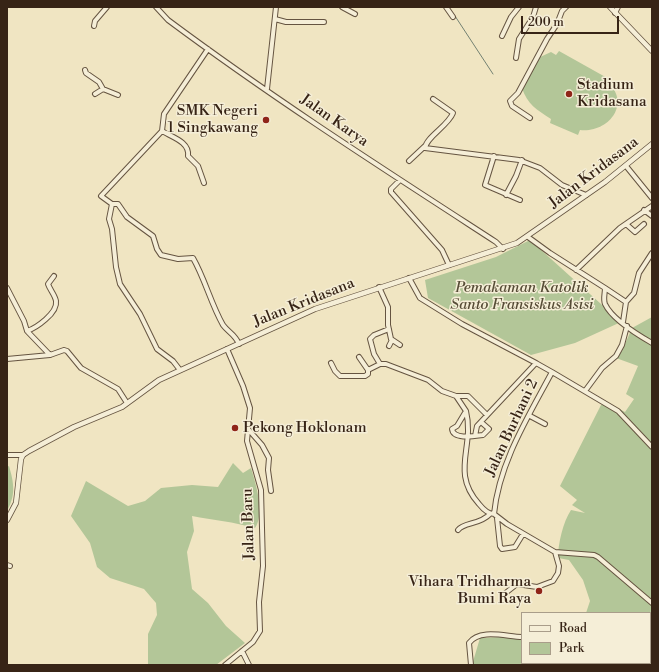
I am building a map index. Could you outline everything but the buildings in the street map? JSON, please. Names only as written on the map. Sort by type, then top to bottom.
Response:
[{"type":"street","points":[[94,26],[95,21],[107,7]]},
{"type":"street","name":"Jalan Karya","points":[[156,7],[168,20],[208,49],[400,180],[503,248]]},
{"type":"street","points":[[267,89],[276,7]]},
{"type":"street","points":[[342,7],[355,14]]},
{"type":"street","points":[[446,7],[452,17]]},
{"type":"street","points":[[502,36],[511,17],[519,7]]},
{"type":"street","points":[[516,58],[519,39],[533,17],[536,7]]},
{"type":"street","points":[[530,118],[512,106],[510,101],[518,93],[566,7]]},
{"type":"street","points":[[610,7],[652,51]]},
{"type":"street","points":[[616,13],[618,7]]},
{"type":"street","points":[[275,19],[286,22],[324,22]]},
{"type":"street","points":[[208,49],[164,114],[162,131],[147,145],[127,171],[102,195],[112,204],[118,204],[127,217],[153,236],[157,249],[161,255],[178,259],[192,257],[223,324],[235,336],[239,344]]},
{"type":"street","points":[[85,70],[86,73],[98,82],[103,89],[118,95]]},
{"type":"street","points":[[95,94],[103,89]]},
{"type":"street","points":[[409,161],[450,119],[453,113],[433,99]]},
{"type":"street","points":[[162,131],[186,145],[188,156],[198,166],[204,183]]},
{"type":"street","name":"Jalan Kridasana","points":[[23,455],[60,434],[127,404],[155,382],[314,309],[503,248],[528,237],[626,166],[652,144]]},
{"type":"street","points":[[425,146],[426,148],[522,160],[540,168],[562,185],[586,195]]},
{"type":"street","points":[[494,156],[485,185],[520,200]]},
{"type":"street","points":[[506,195],[522,160]]},
{"type":"street","points":[[626,166],[652,198]]},
{"type":"street","points":[[400,180],[391,189],[391,192],[442,250],[449,265]]},
{"type":"street","points":[[112,204],[109,219],[112,229],[116,267],[120,284],[140,314],[157,350],[173,361],[180,370]]},
{"type":"street","points":[[576,270],[626,224],[644,210],[652,206]]},
{"type":"street","points":[[644,210],[652,216]]},
{"type":"street","points":[[626,224],[634,232],[644,224]]},
{"type":"street","points":[[528,237],[626,302]]},
{"type":"street","points":[[623,322],[626,302],[634,294],[639,274],[652,254]]},
{"type":"street","points":[[27,331],[39,326],[55,306],[56,300],[48,284],[54,276]]},
{"type":"street","name":"Jalan Burhani 2","points":[[409,278],[420,298],[462,324],[552,372],[504,466],[492,514]]},
{"type":"street","points":[[379,287],[388,306],[389,329],[392,340],[389,346]]},
{"type":"street","points":[[7,288],[24,321],[27,331],[50,355]]},
{"type":"street","points":[[605,288],[604,299],[606,306],[627,326],[652,343]]},
{"type":"street","points":[[584,390],[602,367],[616,356],[622,345],[627,326]]},
{"type":"street","points":[[380,364],[374,354],[370,339],[374,334],[389,329]]},
{"type":"street","points":[[392,340],[400,345]]},
{"type":"street","name":"Jalan Baru","points":[[225,665],[255,639],[260,630],[259,602],[263,566],[261,490],[248,446],[250,414],[249,403],[228,348]]},
{"type":"street","points":[[7,358],[50,355],[64,350],[67,351],[81,368],[118,389],[127,404]]},
{"type":"street","points":[[359,357],[368,370]]},
{"type":"street","points":[[331,363],[337,374],[341,376],[365,376],[368,374],[368,370],[380,364],[394,366],[428,380],[442,391],[456,396],[468,396],[487,415]]},
{"type":"street","points":[[475,436],[476,428],[481,422],[536,363]]},
{"type":"street","points":[[552,372],[623,415],[652,447]]},
{"type":"street","points":[[456,396],[466,411],[467,436],[464,467],[467,489],[479,505],[522,534],[555,552],[594,555],[598,557],[652,603]]},
{"type":"street","points":[[466,411],[457,426],[451,430],[454,434],[467,436],[483,435],[489,430],[481,422]]},
{"type":"street","points":[[530,416],[545,424]]},
{"type":"street","points":[[248,428],[262,445],[268,458],[271,491]]},
{"type":"street","points":[[7,455],[23,455],[20,463],[16,503],[7,520]]},
{"type":"street","points":[[458,530],[461,526],[484,520],[492,514]]},
{"type":"street","points":[[497,518],[500,546],[502,549],[515,547],[522,534]]},
{"type":"street","points":[[503,595],[517,584],[537,587],[553,581],[558,573],[559,566],[555,552]]},
{"type":"street","points":[[471,665],[469,643],[474,638],[487,634],[521,637]]},
{"type":"street","points":[[242,651],[248,665]]},
{"type":"green space","name":"Stadium Kridasana","points":[[559,51],[609,79],[608,82],[615,91],[617,108],[614,115],[608,122],[600,127],[590,130],[580,130],[578,135],[550,123],[551,119],[537,109],[524,94],[522,88],[538,58],[551,52],[556,55]]},
{"type":"green space","name":"Pemakaman Katolik Santo Fransiskus Asisi","points":[[530,240],[621,322],[575,343],[531,355],[428,298],[425,280],[496,257]]},
{"type":"green space","points":[[652,317],[652,652],[651,612],[586,612],[590,601],[583,580],[569,560],[558,558],[562,533],[571,510],[585,513],[572,505],[577,500],[560,486],[601,405],[606,402],[625,412],[634,399],[626,394],[638,366],[616,358],[622,351],[632,328]]},
{"type":"green space","points":[[233,463],[243,473],[251,468],[259,499],[259,515],[255,528],[192,516],[194,531],[187,552],[192,589],[208,603],[226,626],[245,643],[216,665],[148,665],[148,634],[157,615],[156,603],[144,589],[110,578],[97,567],[90,543],[71,516],[86,481],[128,506],[145,501],[161,488],[192,485],[218,487]]},
{"type":"green space","points":[[9,466],[12,478],[13,494],[7,511],[7,467]]},
{"type":"green space","points":[[521,636],[521,664],[611,665],[472,665],[480,638]]},
{"type":"waterway","points":[[455,16],[493,74]]},
{"type":"place","name":"Stadium Kridasana","points":[[569,94]]},
{"type":"place","name":"SMK Negeri 1 Singkawang","points":[[266,120]]},
{"type":"place","name":"Pekong Hoklonam","points":[[235,428]]},
{"type":"place","name":"Vihara Tridharma Bumi Raya","points":[[539,591]]}]
